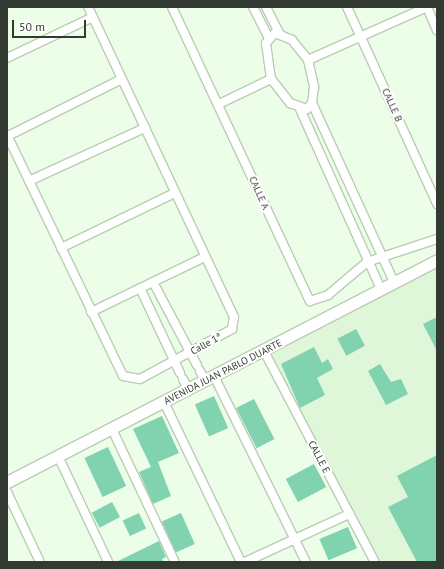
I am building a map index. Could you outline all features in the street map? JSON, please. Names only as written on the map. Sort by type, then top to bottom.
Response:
[{"type":"street","name":"Calle 1ª","points":[[7,136],[91,312],[127,379],[140,379],[188,354],[234,326],[234,317],[88,7]]},
{"type":"street","name":"CALLE A","points":[[172,7],[219,104],[310,301],[328,294],[367,262],[381,256],[437,239]]},
{"type":"street","points":[[253,7],[268,37],[266,55],[271,79],[281,94],[300,109],[367,262],[381,289]]},
{"type":"street","points":[[266,7],[279,33],[297,46],[308,60],[314,81],[312,103],[394,282]]},
{"type":"street","name":"CALLE B","points":[[347,7],[437,204]]},
{"type":"street","points":[[308,60],[362,38],[427,7],[437,30]]},
{"type":"street","points":[[7,58],[93,17]]},
{"type":"street","points":[[268,37],[279,33]]},
{"type":"street","points":[[7,136],[122,79]]},
{"type":"street","points":[[219,104],[271,79]]},
{"type":"street","points":[[300,109],[307,109],[312,103]]},
{"type":"street","points":[[29,181],[145,128]]},
{"type":"street","points":[[61,248],[175,193]]},
{"type":"street","points":[[91,312],[205,257]]},
{"type":"street","name":"AVENIDA JUAN PABLO DUARTE","points":[[7,482],[188,390],[204,373],[264,351],[437,260]]},
{"type":"street","points":[[153,282],[188,354],[204,373],[295,539],[306,562]]},
{"type":"street","points":[[140,288],[188,390]]},
{"type":"street","name":"CALLE E","points":[[264,351],[375,562]]},
{"type":"street","points":[[164,402],[241,562]]},
{"type":"street","points":[[112,429],[175,562]]},
{"type":"street","points":[[58,456],[108,562]]},
{"type":"street","points":[[7,492],[40,562]]},
{"type":"street","points":[[245,562],[349,514]]},
{"type":"shaded area","points":[[437,264],[437,562],[375,562],[264,351]]},
{"type":"building","points":[[437,317],[437,351],[423,324]]},
{"type":"building","points":[[356,329],[365,346],[346,356],[337,339]]},
{"type":"building","points":[[314,347],[322,363],[328,359],[333,369],[317,378],[325,395],[300,408],[281,364]]},
{"type":"building","points":[[380,364],[391,382],[401,379],[408,394],[386,405],[368,371]]},
{"type":"building","points":[[214,396],[228,428],[209,437],[195,405]]},
{"type":"building","points":[[254,399],[274,439],[257,448],[236,408]]},
{"type":"building","points":[[162,416],[179,453],[158,462],[171,496],[153,504],[139,472],[151,467],[133,429]]},
{"type":"building","points":[[108,447],[126,486],[103,497],[84,458]]},
{"type":"building","points":[[437,455],[437,562],[417,562],[388,507],[408,497],[397,476]]},
{"type":"building","points":[[314,464],[326,487],[298,502],[286,479]]},
{"type":"building","points":[[112,502],[120,517],[100,528],[92,513]]},
{"type":"building","points":[[139,513],[146,528],[130,536],[123,521]]},
{"type":"building","points":[[181,513],[195,544],[176,553],[162,522]]},
{"type":"building","points":[[348,527],[357,548],[328,560],[319,539]]},
{"type":"building","points":[[159,541],[166,557],[162,559],[164,562],[116,562]]}]
